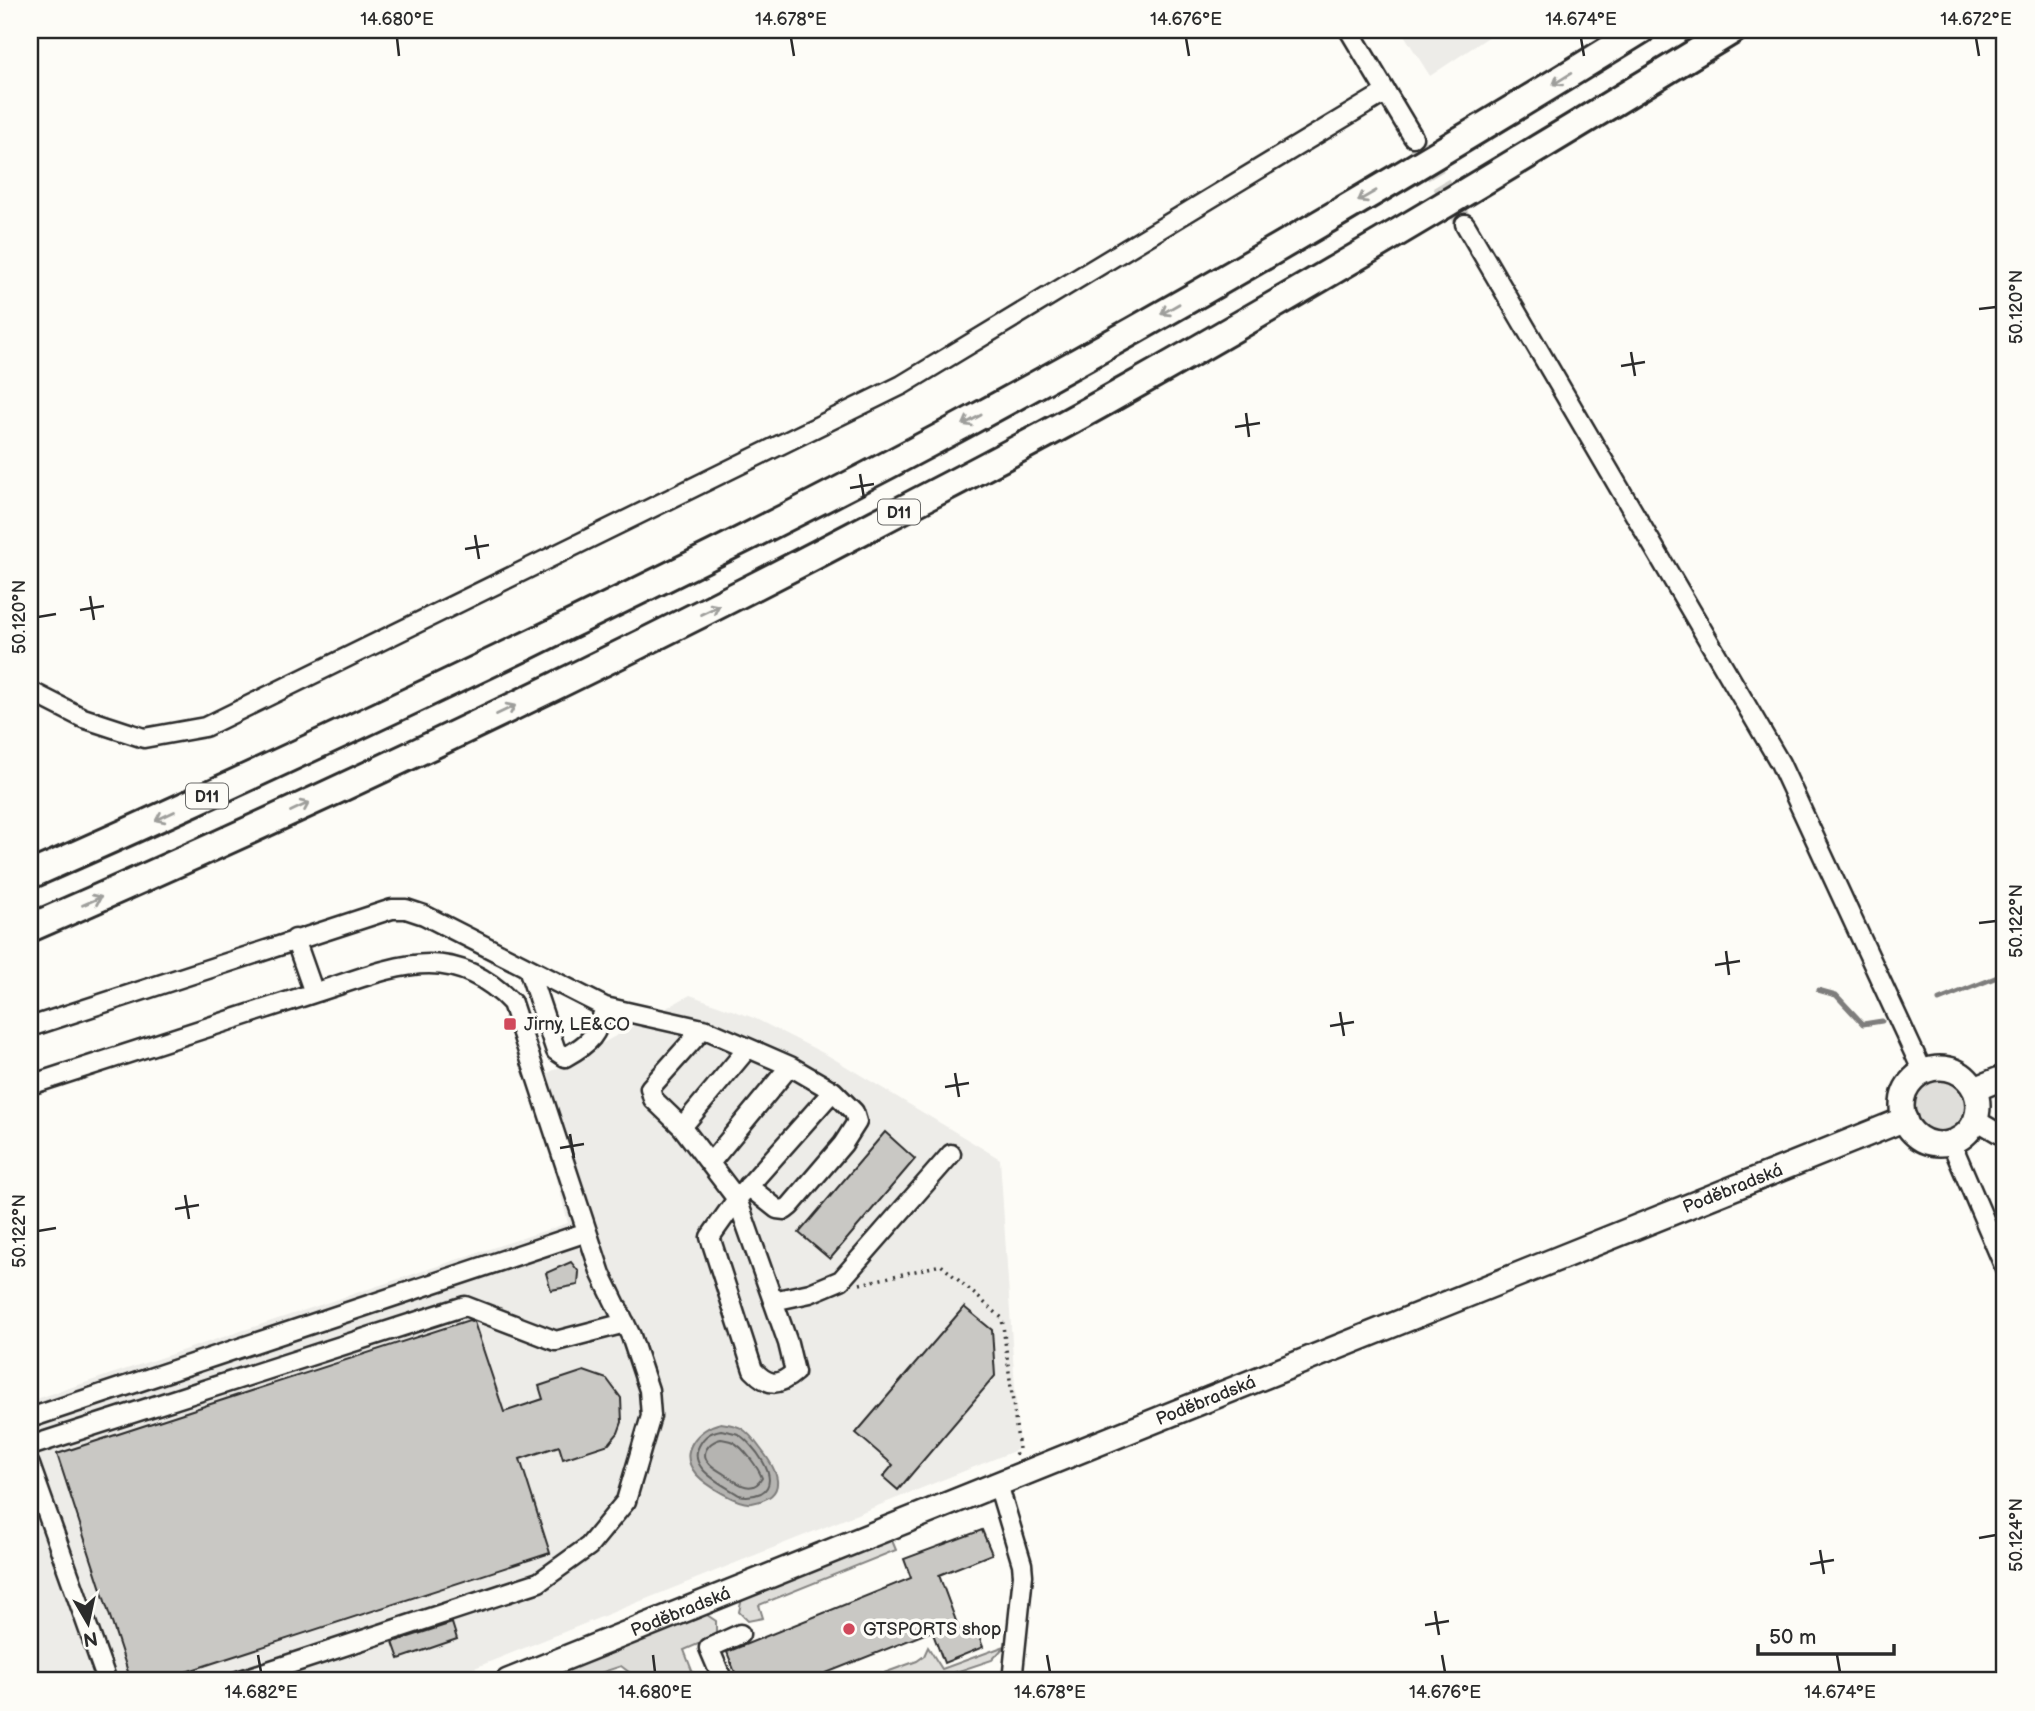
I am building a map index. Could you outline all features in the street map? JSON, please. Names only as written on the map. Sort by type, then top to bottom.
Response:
[{"type":"highway","name":"D11","points":[[30,875],[428,693],[695,564],[959,427],[1452,147],[1641,30]]},
{"type":"highway","name":"D11","points":[[30,928],[433,746],[715,608],[971,474],[1115,397],[1475,188],[1733,30]]},
{"type":"main road","points":[[1938,1068],[1953,1069],[1966,1077],[1975,1089],[1978,1100],[1976,1120],[1970,1130],[1951,1142],[1928,1142],[1910,1129],[1902,1108],[1907,1087],[1923,1072],[1938,1068]]},
{"type":"main road","points":[[1975,1089],[2005,1077]]},
{"type":"main road","name":"Poděbradská","points":[[508,1681],[1905,1119]]},
{"type":"street","points":[[1349,30],[1413,137]]},
{"type":"street","points":[[30,691],[83,718],[144,738],[205,727],[902,385],[1386,92]]},
{"type":"street","points":[[1465,223],[1780,763],[1923,1072]]},
{"type":"street","points":[[30,1027],[382,911],[406,909],[424,915],[605,1007],[707,1030],[790,1066],[833,1091],[854,1112],[857,1122],[843,1144],[785,1210],[777,1209],[742,1192],[710,1163],[682,1127],[653,1099],[650,1088],[701,1031],[707,1030]]},
{"type":"street","points":[[295,939],[314,993]]},
{"type":"street","points":[[30,1085],[402,965],[456,965],[498,987],[512,1003],[601,1274],[625,1324],[649,1390],[651,1416],[626,1501],[589,1546],[539,1582],[237,1681]]},
{"type":"street","points":[[528,968],[556,1051],[565,1057],[585,1047],[598,1030],[605,1007]]},
{"type":"street","points":[[682,1127],[748,1048]]},
{"type":"street","points":[[710,1163],[790,1066]]},
{"type":"street","points":[[742,1192],[795,1372],[788,1379],[774,1384],[763,1381],[753,1370],[710,1237],[742,1192],[833,1091]]},
{"type":"street","points":[[1976,1120],[2005,1138]]},
{"type":"street","points":[[1951,1142],[2005,1268]]},
{"type":"street","points":[[773,1301],[810,1293],[841,1280],[951,1154]]},
{"type":"street","points":[[30,1418],[587,1232]]},
{"type":"street","points":[[30,1446],[466,1306],[556,1341],[625,1324]]},
{"type":"street","points":[[30,1465],[107,1681]]},
{"type":"street","points":[[998,1484],[1023,1575],[1012,1681]]},
{"type":"street","points":[[723,1681],[709,1648],[740,1634]]},
{"type":"path","points":[[841,1280],[862,1285],[941,1265],[1002,1318],[1019,1449],[998,1484]]},
{"type":"shaded area","points":[[1401,30],[1499,30],[1430,76]]},
{"type":"shaded area","points":[[690,995],[754,1018],[829,1056],[1000,1159],[1019,1449],[442,1681],[30,1681],[30,1401],[568,1223],[532,1082]]},
{"type":"shaded area","points":[[1939,1078],[1954,1083],[1962,1091],[1967,1106],[1962,1121],[1954,1129],[1939,1134],[1924,1129],[1916,1121],[1911,1106],[1916,1091],[1924,1083]]},
{"type":"shaded area","points":[[891,1538],[896,1550],[759,1605],[763,1618],[748,1621],[739,1612],[742,1598]]},
{"type":"shaded area","points":[[704,1613],[716,1621],[716,1633],[710,1639],[684,1650],[696,1681],[637,1681],[621,1666],[576,1681],[535,1681]]},
{"type":"shaded area","points":[[1005,1646],[992,1660],[929,1681],[862,1681],[917,1661],[924,1656],[928,1647],[942,1669]]},
{"type":"water","points":[[721,1423],[741,1428],[756,1442],[775,1472],[776,1488],[772,1494],[764,1499],[746,1503],[714,1489],[696,1474],[691,1466],[689,1450],[705,1430]]},
{"type":"building","points":[[885,1132],[915,1159],[830,1259],[799,1233]]},
{"type":"building","points":[[571,1262],[579,1272],[578,1285],[551,1290],[546,1273]]},
{"type":"building","points":[[964,1307],[992,1330],[995,1376],[898,1490],[883,1477],[893,1465],[856,1433]]},
{"type":"building","points":[[469,1320],[474,1322],[504,1412],[543,1399],[539,1386],[584,1371],[607,1379],[621,1398],[622,1422],[618,1433],[609,1444],[563,1459],[559,1446],[520,1459],[550,1553],[158,1681],[131,1681],[57,1454]]},
{"type":"building","points":[[982,1530],[992,1554],[939,1575],[959,1629],[974,1624],[983,1647],[944,1663],[932,1631],[806,1681],[751,1681],[749,1676],[738,1680],[727,1652],[911,1578],[904,1559]]},
{"type":"building","points":[[452,1623],[457,1639],[399,1659],[393,1642]]},
{"type":"waterway","points":[[1939,1000],[2005,974]]},
{"type":"waterway","points":[[1818,990],[1836,995],[1863,1024],[1882,1021]]},
{"type":"tunnel","points":[[1413,137],[1465,224]]},
{"type":"place","name":"Jirny, LE&CO","points":[[510,1024]]},
{"type":"place","name":"GTSPORTS shop","points":[[849,1629]]}]
